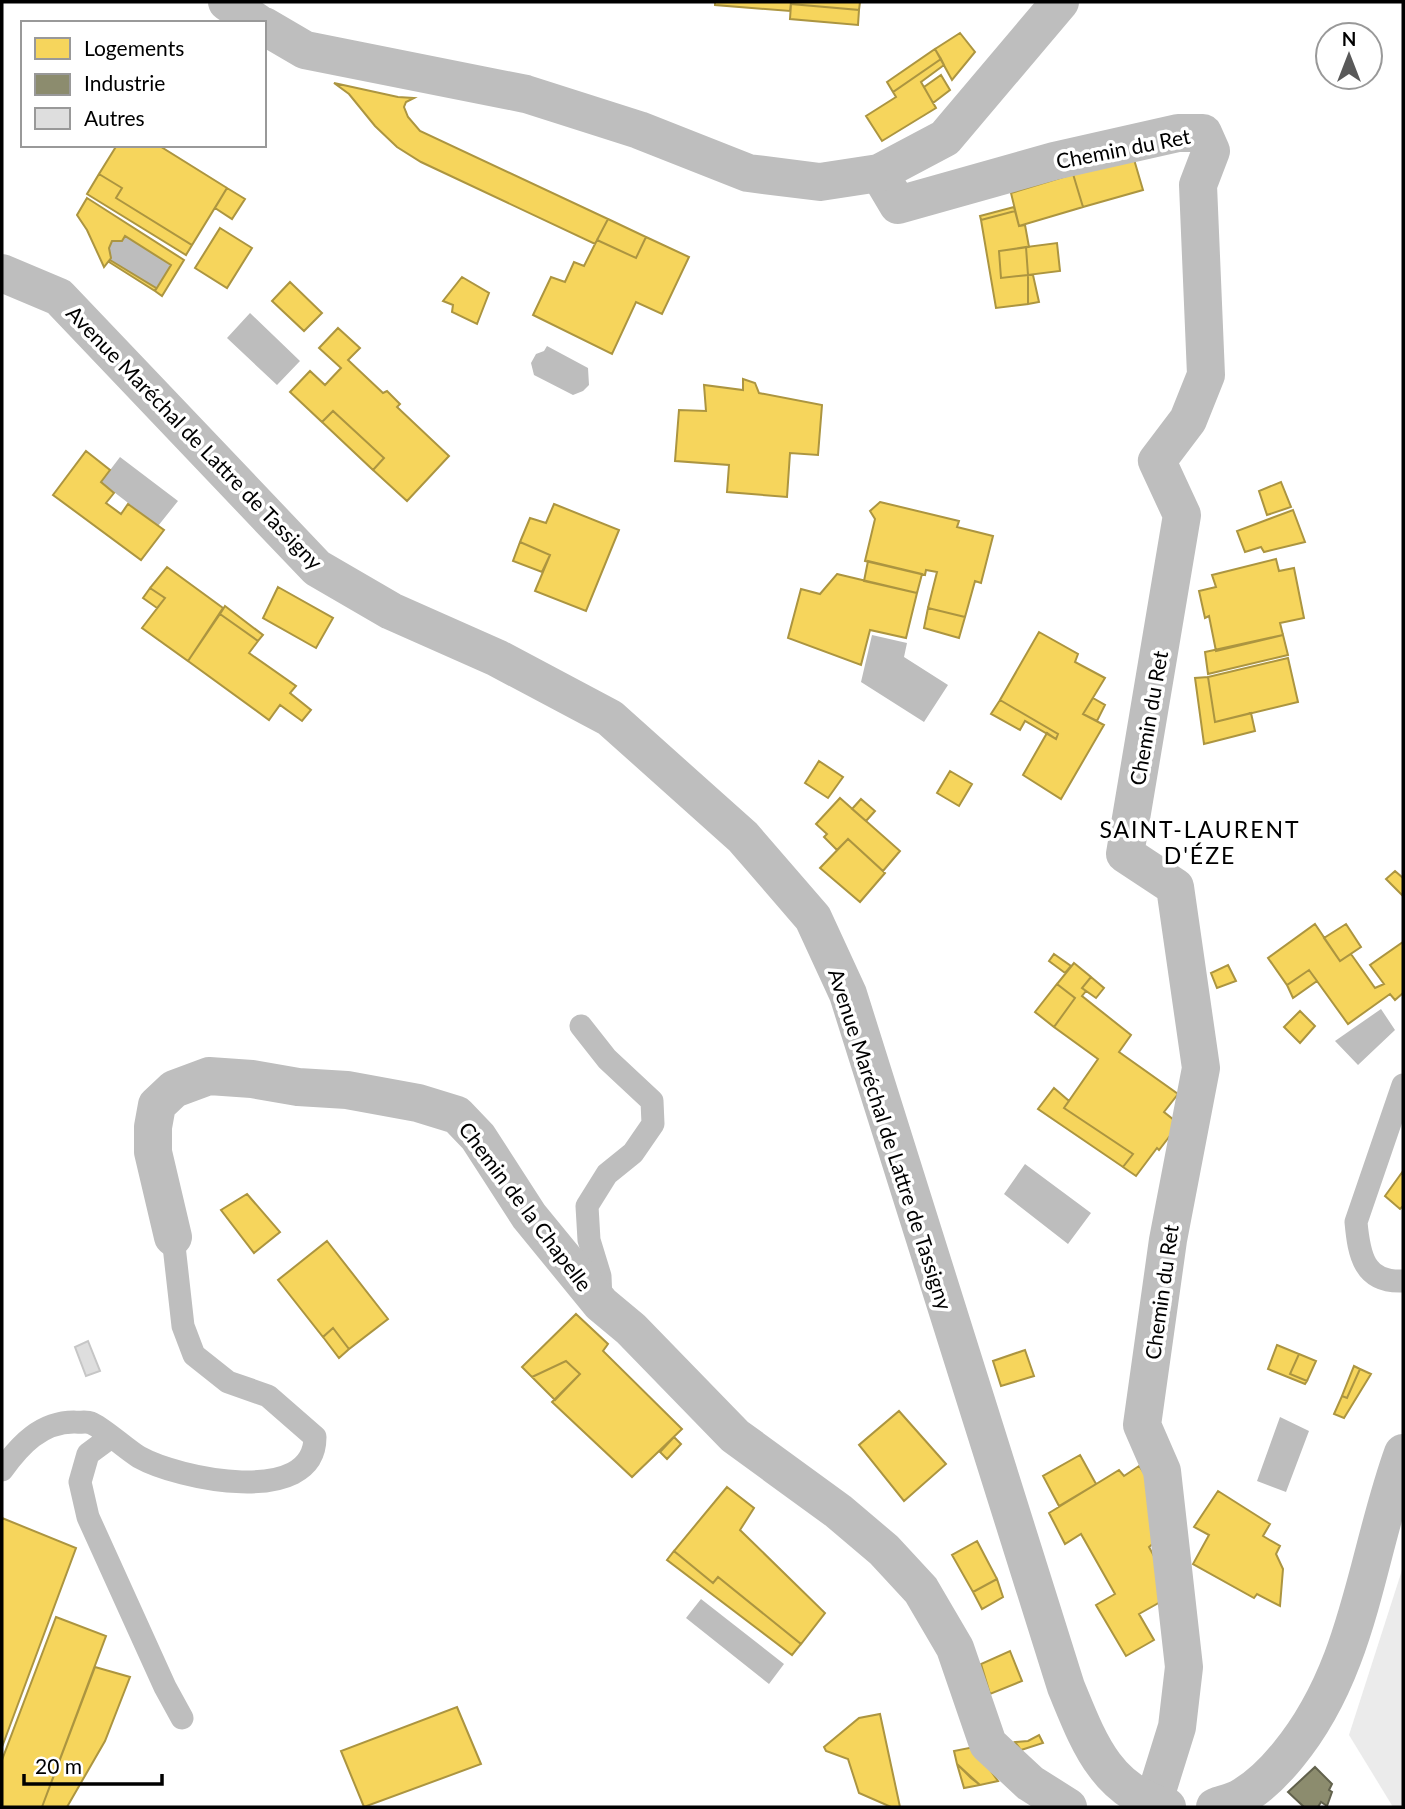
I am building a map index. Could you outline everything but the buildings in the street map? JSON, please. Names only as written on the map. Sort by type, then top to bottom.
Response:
[{"type":"street","points":[[228,2],[255,21]]},
{"type":"street","points":[[266,27],[305,50],[526,94],[639,130],[748,173],[820,182],[879,173],[945,138],[1060,2]]},
{"type":"street","name":"Chemin du Ret","points":[[879,173],[898,205],[1054,161],[1178,133],[1203,133],[1211,151],[1198,185],[1206,374],[1188,420],[1157,461],[1182,514],[1125,855],[1175,887],[1201,1068],[1168,1240],[1142,1425],[1161,1471],[1184,1667],[1177,1727],[1156,1806]]},
{"type":"street","name":"Avenue Maréchal de Lattre de Tassigny","points":[[2,273],[60,297],[317,568],[391,611],[497,658],[610,718],[743,837],[813,918],[848,994],[1066,1687],[1093,1751],[1113,1777],[1156,1806]]},
{"type":"street","name":"Chemin de la Chapelle","points":[[173,1237],[153,1152],[153,1128],[157,1105],[174,1089],[209,1076],[252,1079],[298,1087],[347,1090],[418,1103],[457,1115],[478,1138],[529,1216],[601,1304],[631,1329],[735,1436],[800,1482],[884,1550],[920,1590],[955,1648],[988,1744],[1030,1783],[1068,1807]]},
{"type":"street","points":[[1215,1807],[1241,1797],[1275,1770],[1298,1744],[1322,1707],[1339,1671],[1357,1619],[1403,1453]]},
{"type":"lane","points":[[582,1026],[607,1059],[652,1101],[653,1124],[633,1153],[607,1174],[586,1206],[589,1240],[600,1276],[601,1304]]},
{"type":"lane","points":[[1403,1085],[1356,1222],[1358,1243],[1366,1264],[1375,1276],[1391,1281],[1403,1281]]},
{"type":"lane","name":"Chemin de la Chapelle","points":[[2,1470],[22,1444],[36,1433],[62,1422],[91,1423],[151,1462],[173,1471],[213,1480],[250,1482],[285,1477],[307,1463],[316,1451],[316,1437],[268,1396],[228,1382],[194,1355],[183,1326],[173,1237]]},
{"type":"lane","points":[[111,1437],[88,1454],[80,1482],[88,1517],[165,1687],[182,1718]]},
{"type":"shaded area","points":[[125,236],[171,265],[156,288],[110,260],[109,248],[112,241],[122,240]]},
{"type":"shaded area","points":[[250,313],[300,361],[277,385],[227,338]]},
{"type":"shaded area","points":[[547,346],[588,368],[589,385],[583,391],[573,395],[534,375],[531,363],[536,354],[544,351]]},
{"type":"shaded area","points":[[120,457],[178,501],[158,526],[101,482]]},
{"type":"shaded area","points":[[872,635],[907,643],[904,657],[948,685],[924,722],[861,682]]},
{"type":"shaded area","points":[[1381,1009],[1395,1030],[1358,1065],[1335,1041]]},
{"type":"shaded area","points":[[1025,1164],[1091,1213],[1068,1244],[1004,1194]]},
{"type":"shaded area","points":[[1280,1417],[1309,1431],[1286,1492],[1257,1481]]},
{"type":"shaded area","points":[[1403,1567],[1403,1807],[1393,1807],[1349,1735]]},
{"type":"shaded area","points":[[701,1599],[784,1664],[769,1684],[686,1618]]},
{"type":"district","name":"SAINT-LAURENT D'ÉZE","points":[[1200,842]]}]
